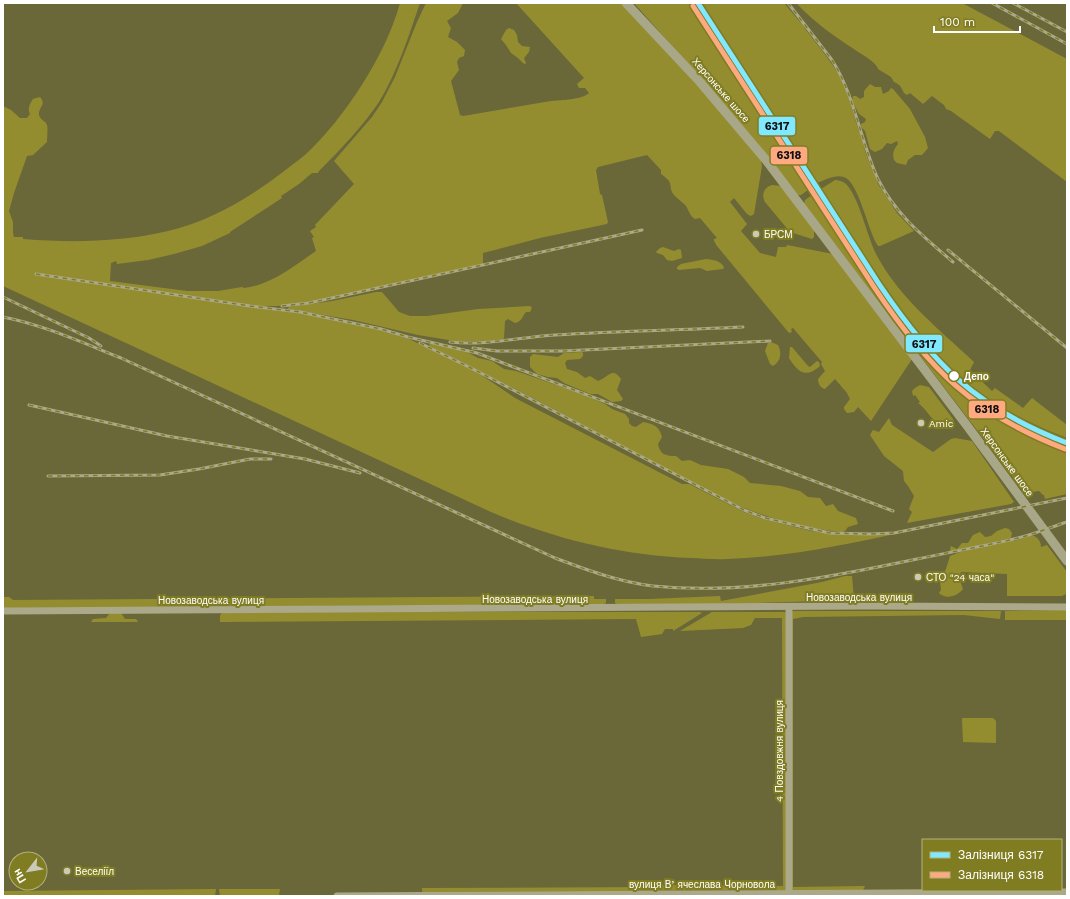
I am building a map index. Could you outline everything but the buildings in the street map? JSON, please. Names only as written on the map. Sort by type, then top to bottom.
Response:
[{"type":"main road","name":"Херсонське шосе","points":[[626,3],[700,82],[766,160],[1067,561]]},
{"type":"street","name":"Новозаводська вулиця","points":[[3,611],[789,608],[869,606],[1067,608]]},
{"type":"street","name":"4 Повздовжня вулиця","points":[[789,608],[792,895]]},
{"type":"street","name":"вулиця Вʼячеслава Чорновола","points":[[337,896],[792,895],[1067,892]]},
{"type":"shaded area","points":[[400,3],[420,3],[402,54],[391,79],[379,102],[350,138],[318,173],[312,173],[281,196],[282,198],[230,233],[202,246],[148,260],[117,264],[116,261],[111,263],[110,281],[187,291],[218,291],[242,287],[244,288],[273,279],[291,269],[316,251],[312,238],[314,237],[310,231],[316,227],[315,225],[354,184],[334,161],[372,117],[382,102],[395,77],[426,3],[463,3],[458,13],[447,21],[451,28],[448,37],[457,42],[465,50],[464,56],[459,58],[457,62],[459,70],[451,81],[460,115],[463,116],[577,98],[589,93],[585,88],[579,88],[577,84],[584,78],[516,3],[621,3],[698,85],[761,160],[762,166],[754,214],[751,216],[747,214],[734,198],[730,202],[747,224],[741,231],[760,253],[776,257],[778,247],[786,247],[787,245],[833,254],[912,359],[871,421],[858,407],[854,412],[847,413],[844,407],[850,399],[835,379],[825,389],[819,384],[818,379],[825,371],[821,364],[822,362],[793,328],[791,329],[792,332],[789,333],[717,246],[714,239],[717,238],[700,218],[695,219],[692,216],[686,206],[674,195],[670,183],[666,177],[661,174],[661,170],[647,155],[598,167],[596,170],[600,194],[602,195],[608,222],[607,224],[540,238],[483,253],[483,264],[310,302],[278,306],[250,306],[35,274],[250,307],[300,313],[381,330],[409,339],[471,368],[515,398],[682,484],[689,484],[744,512],[763,519],[811,531],[849,535],[903,532],[838,546],[794,553],[749,558],[722,559],[691,558],[639,553],[564,538],[515,522],[491,512],[3,286],[3,106],[11,110],[20,118],[27,118],[30,114],[29,108],[33,99],[40,97],[43,102],[39,115],[47,126],[47,142],[33,155],[27,156],[14,193],[9,211],[13,222],[14,237],[41,240],[96,241],[150,235],[184,227],[214,215],[257,191],[305,155],[320,140],[349,105],[362,85],[385,44]]},
{"type":"shaded area","points":[[634,3],[693,3],[812,187],[801,195],[797,195],[702,80]]},
{"type":"shaded area","points":[[700,3],[784,3],[802,23],[839,75],[847,93],[865,152],[878,184],[897,213],[914,231],[878,246],[859,197],[849,181],[844,177],[837,176],[817,183]]},
{"type":"shaded area","points":[[796,3],[962,3],[1067,59],[1067,182],[999,131],[995,131],[990,139],[946,109],[944,105],[932,96],[923,104],[910,93],[907,95],[891,77],[878,69],[872,61],[828,31],[811,18]]},
{"type":"shaded area","points":[[509,28],[514,30],[517,35],[518,42],[522,46],[530,47],[529,52],[524,58],[525,64],[511,53],[501,39],[506,30]]},
{"type":"shaded area","points":[[870,84],[875,87],[881,87],[883,94],[891,88],[893,89],[910,109],[925,137],[928,148],[922,155],[915,155],[908,160],[906,165],[897,163],[893,158],[894,149],[898,144],[897,141],[891,144],[887,143],[882,149],[875,152],[870,149],[865,131],[861,127],[861,124],[865,122],[866,119],[859,114],[852,101],[853,96],[860,99],[864,97],[864,91]]},
{"type":"shaded area","points":[[835,180],[845,183],[851,190],[859,207],[876,254],[885,270],[920,312],[974,362],[970,370],[992,391],[995,388],[1023,408],[1032,398],[1067,425],[1067,438],[1023,419],[982,395],[957,375],[933,351],[893,298],[821,189]]},
{"type":"shaded area","points":[[772,185],[781,186],[814,230],[814,237],[812,239],[790,232],[765,202],[763,194],[765,189]]},
{"type":"shaded area","points":[[815,193],[897,317],[915,342],[930,359],[972,397],[1018,427],[1067,449],[1067,494],[1045,499],[1044,495],[1039,491],[1025,493],[804,204],[805,200]]},
{"type":"shaded area","points":[[663,247],[674,251],[679,249],[681,250],[682,258],[672,261],[667,260],[663,255],[656,252]]},
{"type":"shaded area","points":[[706,259],[718,262],[724,267],[723,269],[707,271],[700,268],[677,269],[677,267],[681,264]]},
{"type":"shaded area","points":[[382,292],[399,312],[410,316],[427,316],[478,309],[530,306],[532,308],[530,312],[526,312],[521,320],[515,323],[508,319],[505,321],[503,339],[486,341],[455,341],[418,335],[353,320],[287,309],[289,307],[332,301]]},
{"type":"shaded area","points":[[771,342],[778,345],[780,351],[778,362],[773,366],[770,364],[765,351],[768,343]]},
{"type":"shaded area","points":[[431,343],[465,351],[478,358],[492,361],[504,369],[516,371],[585,395],[625,414],[632,426],[636,427],[643,422],[656,426],[662,437],[658,444],[659,448],[664,454],[676,456],[682,461],[690,460],[701,465],[728,469],[744,477],[750,483],[781,486],[800,491],[808,497],[820,498],[826,506],[833,504],[838,511],[856,518],[858,524],[848,527],[842,532],[817,529],[766,516],[730,502],[486,374],[431,347],[429,345]]},
{"type":"shaded area","points":[[790,347],[792,347],[808,366],[810,367],[817,361],[819,362],[820,366],[810,372],[802,372],[789,358]]},
{"type":"shaded area","points":[[582,352],[583,356],[580,359],[567,360],[565,363],[567,369],[577,372],[585,378],[590,376],[598,381],[612,373],[615,373],[621,379],[617,390],[623,399],[621,401],[612,402],[598,394],[590,394],[564,383],[557,378],[537,374],[530,367],[530,357],[533,354],[558,357],[564,353]]},
{"type":"shaded area","points":[[920,385],[929,387],[954,422],[949,426],[944,427],[934,421],[918,403],[920,402],[915,395],[913,396],[912,391]]},
{"type":"shaded area","points":[[889,418],[892,425],[933,452],[951,439],[955,438],[972,441],[1014,502],[1011,504],[907,523],[912,512],[909,509],[914,496],[904,481],[903,471],[884,456],[870,435],[873,430],[879,432]]},
{"type":"shaded area","points":[[1005,528],[1009,529],[1012,533],[1011,538],[951,552],[950,550],[951,546],[957,549],[962,543],[968,543],[973,535],[980,532],[985,537],[991,536],[997,531]]},
{"type":"shaded area","points":[[1031,535],[1038,539],[1041,547],[1047,545],[1067,572],[1066,594],[1062,596],[1007,596],[1007,574],[961,572],[959,578],[963,589],[961,591],[948,597],[939,593],[941,590],[940,581],[950,556],[960,552],[1010,540],[1017,540]]},
{"type":"shaded area","points":[[845,576],[852,576],[854,600],[722,604],[615,603],[615,599],[720,596],[721,601],[822,582]]},
{"type":"shaded area","points":[[594,596],[594,599],[606,599],[606,603],[3,608],[3,597],[9,597],[13,600]]},
{"type":"shaded area","points":[[1067,610],[1067,620],[1005,620],[1005,611]]},
{"type":"shaded area","points":[[793,611],[1001,611],[1000,619],[964,615],[803,617],[793,619],[793,887],[865,886],[863,890],[792,891]]},
{"type":"shaded area","points":[[223,612],[702,613],[673,631],[673,629],[665,629],[662,634],[641,637],[636,619],[220,622],[220,615]]},
{"type":"shaded area","points":[[712,612],[786,613],[787,890],[422,891],[422,888],[658,887],[658,885],[783,886],[782,618],[755,618],[751,625],[743,628],[680,631]]},
{"type":"shaded area","points":[[110,613],[121,613],[125,619],[136,619],[138,622],[91,622],[93,619],[106,618]]},
{"type":"shaded area","points":[[962,718],[993,718],[996,721],[996,743],[963,742]]},
{"type":"shaded area","points":[[216,889],[215,896],[3,895],[3,891]]},
{"type":"shaded area","points":[[219,889],[280,889],[279,895],[220,896]]},
{"type":"railway","points":[[788,3],[832,60],[840,74],[852,103],[866,149],[885,192],[911,224],[953,262]]},
{"type":"railway","points":[[992,3],[1067,44]]},
{"type":"railway","points":[[1013,3],[1067,32]]},
{"type":"railway","points":[[282,306],[309,303],[642,230]]},
{"type":"railway","points":[[948,250],[1067,348]]},
{"type":"railway","points":[[36,274],[300,312],[381,329],[408,337],[477,353],[893,511]]},
{"type":"railway","points":[[3,297],[89,338],[101,346]]},
{"type":"railway","points":[[3,317],[18,320],[48,330],[121,358],[555,558],[628,582],[653,586],[686,588],[720,588],[786,583],[885,566],[1006,541],[1031,535],[1067,522]]},
{"type":"railway","points":[[450,342],[476,343],[542,336],[602,332],[743,327]]},
{"type":"railway","points":[[473,348],[497,351],[563,351],[770,341]]},
{"type":"railway","points":[[420,343],[744,510],[765,518],[830,533],[894,533],[1067,498]]},
{"type":"railway","points":[[29,405],[167,436],[305,459],[360,473]]},
{"type":"railway","points":[[48,476],[160,475],[250,459],[271,459]]},
{"type":"rail line","name":"6317","points":[[698,3],[879,284],[918,338],[959,380],[982,398],[1007,415],[1067,443]]},
{"type":"rail line","name":"6318","points":[[693,6],[874,287],[914,341],[955,385],[978,403],[1004,420],[1032,435],[1065,449]]},
{"type":"place","name":"БРСМ","points":[[756,234]]},
{"type":"place","name":"Депо","points":[[954,376]]},
{"type":"place","name":"Amic","points":[[921,423]]},
{"type":"place","name":"СТО \"24 часа\"","points":[[918,577]]},
{"type":"place","name":"Веселіїл","points":[[67,871]]}]
